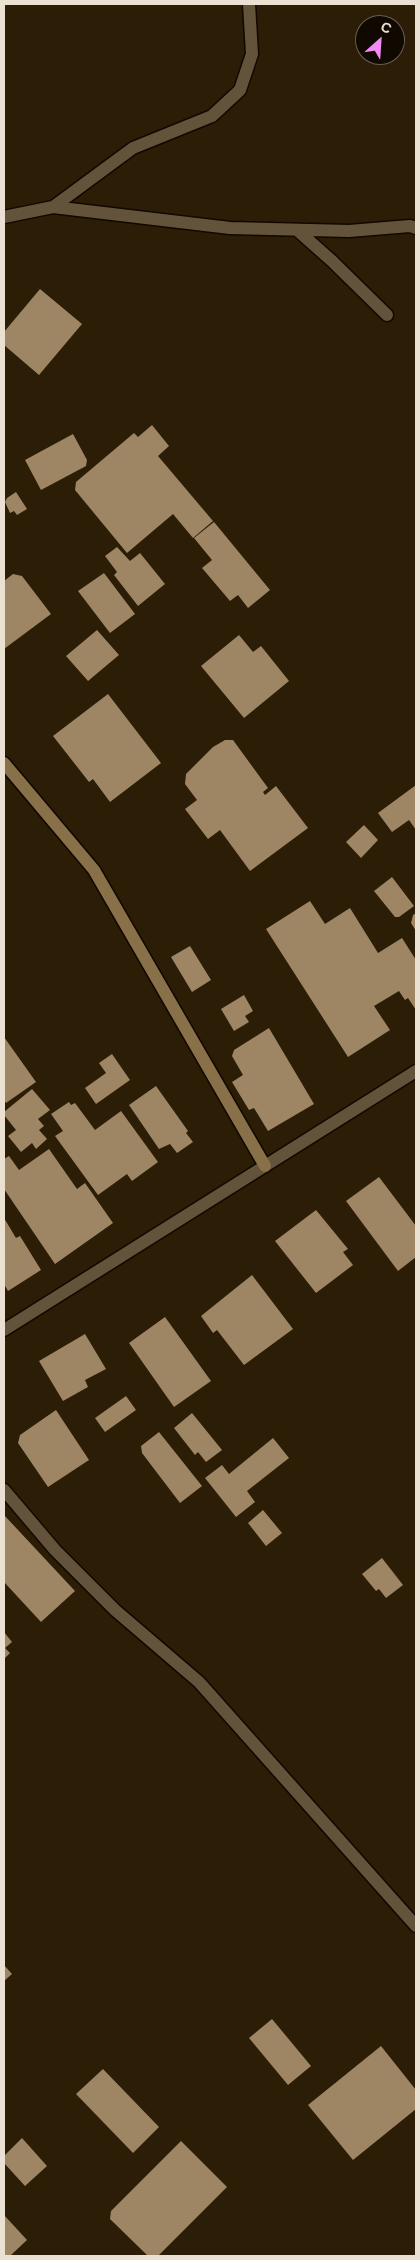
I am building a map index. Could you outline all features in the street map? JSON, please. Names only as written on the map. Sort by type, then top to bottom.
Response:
[{"type":"street","points":[[53,207],[133,148],[212,116],[240,90],[252,54],[249,4]]},
{"type":"street","points":[[4,217],[53,207],[230,228],[349,231],[410,226],[416,228]]},
{"type":"street","points":[[297,230],[332,261],[386,315]]},
{"type":"street","points":[[4,763],[94,870],[265,1166]]},
{"type":"street","points":[[4,1330],[416,1071]]},
{"type":"street","points":[[4,1490],[55,1550],[115,1610],[199,1682],[416,1926]]},
{"type":"building","points":[[40,289],[82,324],[39,375],[4,345],[4,332]]},
{"type":"building","points":[[152,425],[169,446],[158,456],[213,521],[193,538],[173,514],[127,553],[75,490],[76,482],[134,433],[138,437]]},
{"type":"building","points":[[73,434],[87,460],[86,466],[41,490],[25,460]]},
{"type":"building","points":[[16,492],[27,509],[17,515],[14,511],[10,513],[5,502],[7,498]]},
{"type":"building","points":[[214,522],[270,590],[248,608],[238,595],[230,601],[202,568],[212,560],[194,538]]},
{"type":"building","points":[[117,547],[130,561],[140,553],[165,584],[138,606],[114,575],[117,572],[105,556]]},
{"type":"building","points":[[104,573],[135,614],[110,633],[78,591]]},
{"type":"building","points":[[13,574],[22,576],[51,614],[4,649],[4,581]]},
{"type":"building","points":[[97,630],[119,655],[88,681],[66,656]]},
{"type":"building","points":[[239,635],[253,652],[261,646],[289,681],[244,718],[201,666]]},
{"type":"building","points":[[108,694],[161,763],[110,802],[93,779],[89,782],[53,736]]},
{"type":"building","points":[[225,740],[233,740],[268,788],[263,792],[265,795],[276,786],[308,828],[250,871],[220,830],[208,839],[185,809],[197,800],[185,784],[186,774],[213,747]]},
{"type":"building","points":[[416,785],[416,830],[409,820],[392,832],[378,813]]},
{"type":"building","points":[[364,825],[378,840],[361,858],[346,842]]},
{"type":"building","points":[[392,877],[414,906],[399,917],[395,917],[374,891]]},
{"type":"building","points":[[310,901],[325,924],[350,908],[378,953],[402,938],[416,960],[416,1010],[408,998],[405,1000],[399,991],[374,1006],[390,1030],[348,1057],[266,929]]},
{"type":"building","points":[[416,913],[416,931],[411,923],[413,915]]},
{"type":"building","points":[[190,946],[211,980],[192,992],[171,957]]},
{"type":"building","points":[[244,995],[253,1011],[245,1016],[249,1022],[234,1031],[221,1009]]},
{"type":"building","points":[[269,1028],[314,1104],[268,1131],[254,1108],[249,1110],[232,1082],[243,1075],[232,1056],[234,1050]]},
{"type":"building","points":[[4,1037],[36,1082],[6,1103],[4,1100]]},
{"type":"building","points":[[112,1054],[130,1080],[96,1104],[85,1088],[106,1073],[99,1063]]},
{"type":"building","points":[[156,1086],[188,1131],[186,1133],[193,1142],[177,1153],[170,1144],[159,1149],[129,1105]]},
{"type":"building","points":[[32,1089],[50,1110],[38,1119],[44,1126],[39,1130],[47,1139],[36,1149],[32,1143],[21,1152],[8,1136],[16,1130],[4,1115],[4,1112]]},
{"type":"building","points":[[69,1102],[71,1105],[75,1103],[95,1130],[121,1111],[158,1162],[132,1181],[127,1174],[98,1195],[55,1136],[63,1131],[51,1114]]},
{"type":"building","points":[[49,1149],[77,1189],[85,1183],[113,1223],[55,1264],[4,1189],[4,1159],[9,1156],[19,1170]]},
{"type":"building","points":[[379,1177],[416,1226],[416,1257],[398,1271],[346,1201]]},
{"type":"building","points":[[316,1210],[348,1249],[343,1252],[353,1265],[316,1293],[275,1241]]},
{"type":"building","points":[[4,1218],[16,1238],[20,1236],[41,1270],[8,1291],[4,1284]]},
{"type":"building","points":[[252,1275],[293,1329],[244,1365],[217,1330],[213,1333],[201,1316]]},
{"type":"building","points":[[165,1317],[211,1381],[174,1407],[129,1343]]},
{"type":"building","points":[[85,1334],[106,1369],[85,1380],[88,1387],[63,1401],[39,1361]]},
{"type":"building","points":[[126,1396],[136,1410],[105,1432],[95,1418]]},
{"type":"building","points":[[56,1410],[89,1460],[48,1487],[18,1443],[20,1435]]},
{"type":"building","points":[[192,1413],[222,1450],[206,1462],[198,1452],[195,1455],[174,1428]]},
{"type":"building","points":[[159,1432],[202,1486],[180,1503],[142,1453],[141,1446]]},
{"type":"building","points":[[273,1438],[289,1458],[247,1491],[255,1502],[236,1517],[205,1478],[222,1465],[229,1474]]},
{"type":"building","points":[[263,1510],[282,1533],[266,1546],[248,1523]]},
{"type":"building","points":[[4,1515],[75,1591],[41,1622],[4,1582]]},
{"type":"building","points":[[382,1558],[403,1585],[386,1598],[379,1589],[376,1591],[362,1574]]},
{"type":"building","points":[[4,1632],[12,1642],[5,1648],[10,1653],[4,1659]]},
{"type":"building","points":[[4,1965],[12,1974],[4,1981]]},
{"type":"building","points":[[272,2019],[311,2066],[288,2085],[249,2038]]},
{"type":"building","points":[[381,2046],[416,2090],[416,2109],[353,2160],[308,2105]]},
{"type":"building","points":[[103,2069],[159,2127],[133,2153],[76,2094]]},
{"type":"building","points":[[22,2138],[47,2166],[25,2186],[4,2163],[4,2156]]},
{"type":"building","points":[[181,2141],[227,2187],[158,2256],[148,2256],[110,2219],[111,2211]]},
{"type":"building","points":[[4,2215],[27,2240],[10,2256],[4,2256]]}]
